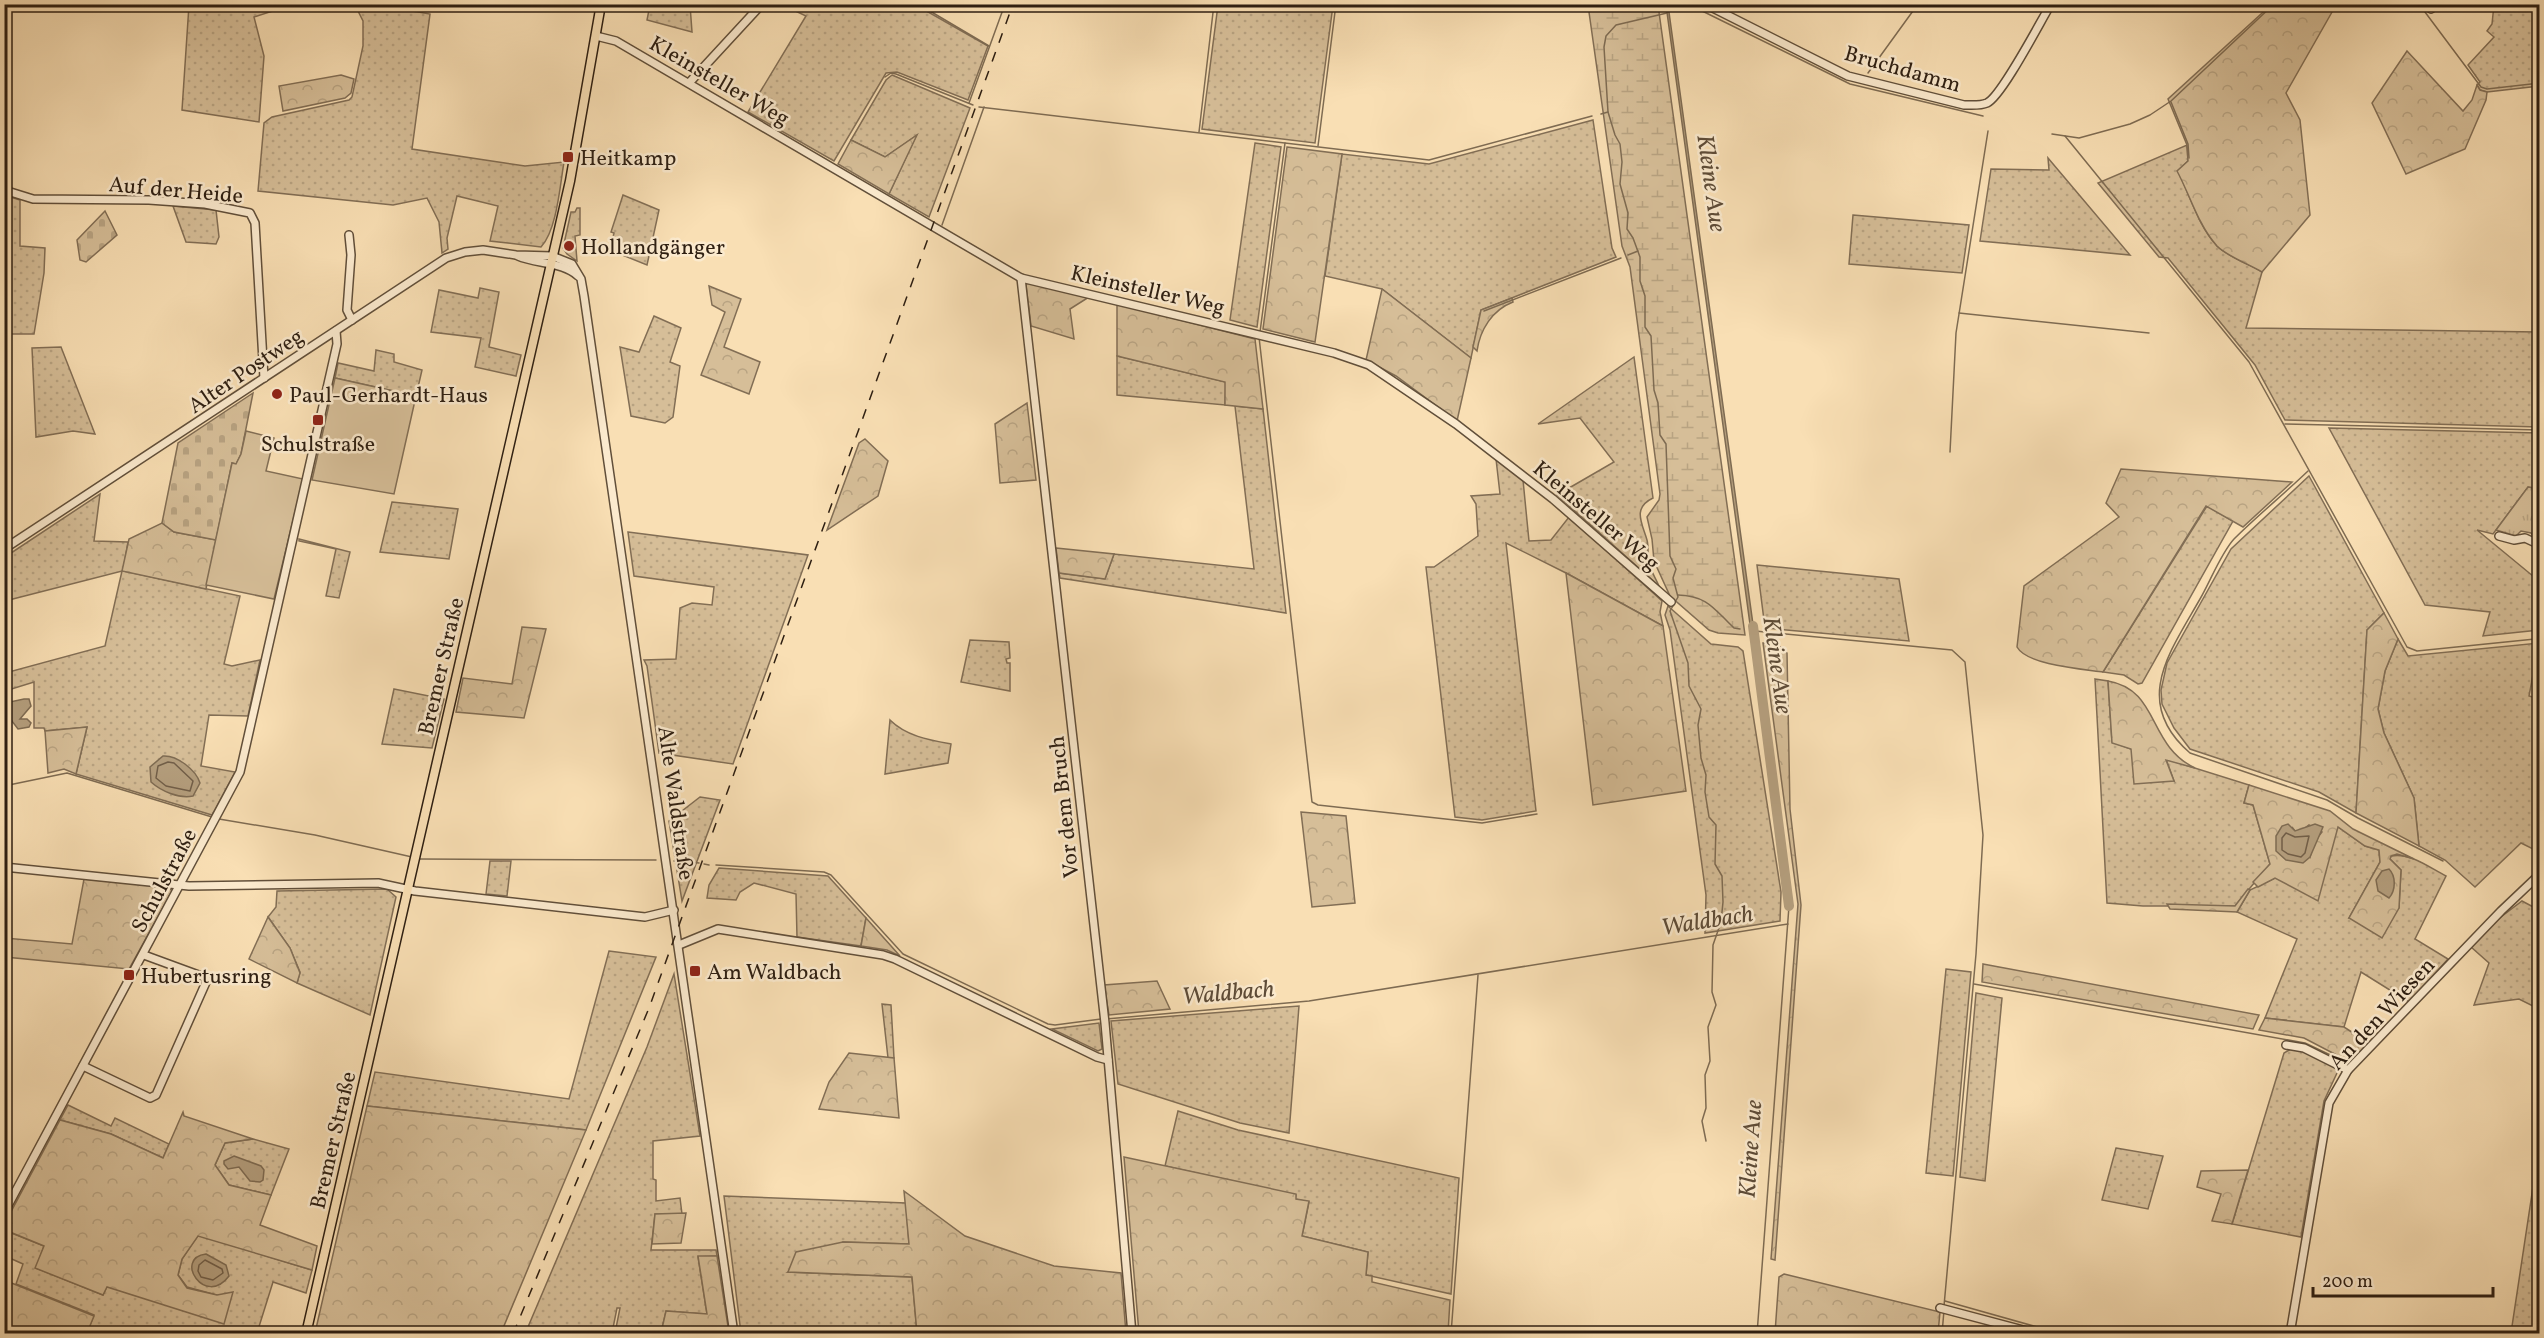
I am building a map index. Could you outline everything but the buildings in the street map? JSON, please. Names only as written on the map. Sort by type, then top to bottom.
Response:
[{"type":"main road","name":"Bremer Straße","points":[[306,1334],[552,260],[571,174],[601,4]]},
{"type":"street","points":[[689,83],[762,4]]},
{"type":"street","name":"Bruchdamm","points":[[1705,4],[1848,76],[1964,105],[1989,102],[2000,88],[2051,4]]},
{"type":"street","name":"Kleinsteller Weg","points":[[596,36],[616,41],[1021,278],[1259,334],[1334,353],[1369,365],[1456,424],[1553,499],[1671,602]]},
{"type":"street","name":"Auf der Heide","points":[[4,190],[33,199],[149,200],[205,204],[250,213],[255,223],[264,378]]},
{"type":"street","points":[[349,236],[351,255],[347,310],[352,320]]},
{"type":"street","name":"Alter Postweg","points":[[4,549],[446,258],[465,252],[483,250],[552,260]]},
{"type":"street","name":"Alte Waldstraße","points":[[552,260],[572,264],[581,279],[734,1334]]},
{"type":"street","name":"Vor dem Bruch","points":[[1021,278],[1104,1019],[1132,1334]]},
{"type":"street","name":"Schulstraße","points":[[4,1213],[240,772],[331,376],[337,344],[336,331]]},
{"type":"street","points":[[2499,536],[2514,540],[2525,538],[2540,545]]},
{"type":"street","points":[[4,867],[180,885],[378,883],[407,889],[645,917],[674,910]]},
{"type":"street","name":"An den Wiesen","points":[[2290,1334],[2329,1103],[2348,1070],[2501,911],[2540,874]]},
{"type":"street","points":[[679,945],[718,929],[883,955],[1097,1058],[1108,1060]]},
{"type":"street","points":[[83,1066],[150,1098],[156,1095],[207,980],[144,955]]},
{"type":"street","points":[[2286,1045],[2304,1048],[2348,1070]]},
{"type":"street","points":[[1944,1308],[2038,1334]]},
{"type":"green space","points":[[2272,4],[2336,5],[2286,93],[2300,120],[2310,215],[2262,272],[2217,246],[2199,219],[2177,171],[2188,161],[2187,145],[2168,99]]},
{"type":"green space","points":[[189,5],[279,5],[279,9],[254,17],[264,56],[259,122],[182,110]]},
{"type":"green space","points":[[355,5],[377,5],[430,14],[412,149],[525,166],[564,162],[554,219],[551,230],[541,247],[490,241],[498,206],[457,196],[447,238],[448,249],[442,253],[439,222],[427,198],[393,205],[258,191],[264,123],[272,117],[349,100],[352,97],[363,46],[363,21]]},
{"type":"green space","points":[[650,5],[690,5],[692,32],[647,20]]},
{"type":"green space","points":[[783,5],[916,5],[988,46],[968,100],[897,72],[886,73],[834,161],[748,112],[806,16]]},
{"type":"green space","points":[[1218,5],[1333,5],[1315,143],[1202,129]]},
{"type":"green space","points":[[1588,5],[1658,5],[1745,635],[1709,630],[1670,596],[1654,561],[1647,517],[1659,500],[1660,494],[1630,267],[1622,246]]},
{"type":"green space","points":[[2494,5],[2539,5],[2539,86],[2487,92],[2480,90],[2477,85],[2480,82],[2468,65],[2494,37],[2487,31],[2492,24]]},
{"type":"green space","points":[[2407,51],[2463,111],[2472,100],[2477,85],[2480,90],[2487,92],[2486,100],[2465,149],[2406,174],[2372,103]]},
{"type":"green space","points":[[341,75],[354,79],[351,93],[345,98],[283,111],[279,86]]},
{"type":"green space","points":[[892,75],[970,108],[929,217],[889,194],[916,136],[885,157],[851,140],[886,80]]},
{"type":"green space","points":[[1593,120],[1612,248],[1616,257],[1481,310],[1471,358],[1382,289],[1325,276],[1342,154],[1429,164]]},
{"type":"green space","points":[[917,135],[889,194],[838,164],[851,140],[885,157]]},
{"type":"green space","points":[[1255,143],[1281,147],[1257,327],[1230,320]]},
{"type":"green space","points":[[2187,145],[2188,161],[2178,171],[2210,238],[2222,250],[2262,272],[2246,328],[2539,332],[2539,427],[2285,420],[2255,365],[2168,258],[2159,257],[2098,183]]},
{"type":"green space","points":[[1287,147],[1342,154],[1315,342],[1263,329]]},
{"type":"green space","points":[[2048,158],[2130,255],[1980,241],[1991,169],[2049,170]]},
{"type":"green space","points":[[4,195],[20,200],[20,246],[45,248],[44,273],[34,334],[5,334]]},
{"type":"green space","points":[[623,195],[659,210],[647,265],[610,250],[614,233],[611,232]]},
{"type":"green space","points":[[173,206],[216,210],[219,237],[216,244],[186,242]]},
{"type":"green space","points":[[577,208],[580,208],[580,235],[575,236],[577,261],[563,248],[571,212],[575,212]]},
{"type":"green space","points":[[105,211],[117,235],[86,262],[80,260],[77,240]]},
{"type":"green space","points":[[1853,215],[1969,225],[1962,273],[1849,264]]},
{"type":"green space","points":[[1028,282],[1089,297],[1070,309],[1074,339],[1031,326],[1026,285]]},
{"type":"green space","points":[[709,286],[741,299],[724,347],[760,362],[749,394],[701,375],[725,312],[712,305]]},
{"type":"green space","points":[[480,288],[499,292],[489,347],[521,355],[516,376],[475,367],[481,338],[431,332],[439,290],[478,298]]},
{"type":"green space","points":[[1382,289],[1471,358],[1457,421],[1396,376],[1366,360]]},
{"type":"green space","points":[[1512,298],[1513,302],[1493,315],[1484,328],[1477,351],[1473,347],[1481,310]]},
{"type":"green space","points":[[1117,304],[1255,339],[1263,409],[1225,405],[1225,382],[1117,356]]},
{"type":"green space","points":[[654,316],[681,328],[670,362],[680,366],[673,417],[665,423],[631,416],[620,347],[639,352]]},
{"type":"green space","points":[[61,347],[95,434],[73,431],[36,437],[32,348]]},
{"type":"green space","points":[[376,350],[394,354],[394,362],[422,370],[416,396],[335,378],[338,363],[374,371]]},
{"type":"green space","points":[[1117,356],[1226,382],[1225,405],[1117,395]]},
{"type":"green space","points":[[1634,357],[1653,498],[1642,506],[1640,516],[1648,543],[1649,564],[1659,586],[1557,495],[1614,462],[1580,418],[1538,424]]},
{"type":"green space","points":[[335,378],[416,396],[394,494],[312,480]]},
{"type":"green space","points":[[253,393],[241,454],[236,464],[232,463],[216,540],[174,532],[162,523],[178,443]]},
{"type":"green space","points":[[1027,403],[1036,480],[1000,483],[995,424]]},
{"type":"green space","points":[[1235,406],[1263,409],[1286,613],[1060,578],[1059,573],[1105,579],[1114,554],[1254,569]]},
{"type":"green space","points":[[2329,428],[2539,433],[2539,489],[2528,487],[2493,534],[2477,530],[2539,581],[2539,630],[2483,636],[2490,612],[2425,605]]},
{"type":"green space","points":[[246,431],[274,438],[266,471],[303,479],[274,599],[206,585],[232,463],[236,464],[241,454]]},
{"type":"green space","points":[[865,439],[888,461],[878,496],[827,530],[859,443]]},
{"type":"green space","points":[[1496,459],[1523,480],[1529,541],[1551,540],[1569,517],[1662,601],[1660,612],[1663,626],[1506,543],[1536,811],[1482,820],[1455,817],[1426,567],[1434,567],[1478,536],[1476,504],[1471,496],[1500,494]]},
{"type":"green space","points":[[2121,469],[2292,482],[2243,527],[2206,506],[2103,672],[2056,665],[2032,658],[2017,647],[2024,586],[2119,517],[2106,503]]},
{"type":"green space","points":[[2309,476],[2384,613],[2367,630],[2356,813],[2319,792],[2190,749],[2174,728],[2162,704],[2161,690],[2167,663],[2231,549]]},
{"type":"green space","points":[[2528,487],[2539,489],[2539,541],[2535,540],[2531,533],[2521,531],[2516,536],[2496,530]]},
{"type":"green space","points":[[100,494],[94,541],[128,542],[123,571],[240,596],[224,664],[232,666],[260,660],[248,716],[209,715],[201,766],[235,772],[212,815],[76,774],[87,727],[45,731],[44,728],[34,728],[34,682],[5,691],[5,673],[105,646],[122,571],[5,601],[5,557]]},
{"type":"green space","points":[[392,502],[458,509],[449,559],[380,552]]},
{"type":"green space","points":[[2207,506],[2233,521],[2142,683],[2138,684],[2124,675],[2103,672]]},
{"type":"green space","points":[[162,523],[174,532],[216,540],[206,589],[122,571],[129,539]]},
{"type":"green space","points":[[628,532],[808,555],[733,764],[659,753],[647,666],[644,660],[676,659],[680,608],[692,603],[712,605],[714,587],[634,576]]},
{"type":"green space","points":[[299,539],[350,552],[339,598],[326,596],[336,549],[299,541]]},
{"type":"green space","points":[[1056,548],[1114,554],[1105,579],[1059,573]]},
{"type":"green space","points":[[1757,565],[1899,579],[1909,641],[1765,628]]},
{"type":"green space","points":[[1566,573],[1663,626],[1686,791],[1593,805]]},
{"type":"green space","points":[[1668,606],[1711,644],[1738,647],[1743,651],[1781,892],[1780,921],[1705,933],[1706,895],[1670,630],[1665,615]]},
{"type":"green space","points":[[2384,613],[2398,639],[2385,671],[2378,709],[2384,733],[2414,798],[2419,846],[2356,813],[2367,630]]},
{"type":"green space","points":[[522,627],[546,629],[524,718],[456,712],[463,678],[512,684]]},
{"type":"green space","points":[[2398,639],[2408,656],[2539,643],[2529,696],[2539,699],[2540,833],[2537,851],[2521,843],[2475,887],[2445,860],[2419,846],[2414,798],[2384,733],[2378,709],[2385,671]]},
{"type":"green space","points":[[970,640],[1009,642],[1010,658],[1006,659],[1007,663],[1010,663],[1010,691],[961,682]]},
{"type":"green space","points":[[1763,643],[1778,645],[1787,653],[1790,809],[1801,905],[1775,1260],[1771,1259],[1798,904]]},
{"type":"green space","points":[[2095,679],[2108,681],[2112,742],[2131,749],[2174,781],[2166,759],[2249,785],[2244,803],[2253,805],[2270,864],[2235,906],[2143,906],[2107,903]]},
{"type":"green space","points":[[2108,681],[2125,686],[2137,695],[2146,706],[2168,746],[2195,768],[2166,760],[2174,781],[2134,784],[2131,749],[2112,743]]},
{"type":"green space","points":[[394,689],[444,699],[432,748],[382,744]]},
{"type":"green space","points":[[890,720],[911,734],[951,744],[948,763],[885,774]]},
{"type":"green space","points":[[87,727],[76,774],[64,769],[48,773],[45,731]]},
{"type":"green space","points":[[2249,785],[2330,811],[2353,829],[2414,859],[2397,854],[2391,856],[2390,859],[2401,870],[2399,908],[2382,938],[2349,918],[2380,862],[2379,850],[2365,846],[2338,827],[2318,901],[2275,878],[2258,887],[2253,882],[2270,864],[2253,805],[2244,803]],"holes":[[[2309,825],[2322,832],[2314,842],[2310,857],[2292,827],[2295,831],[2301,831]]]},
{"type":"green space","points":[[700,797],[720,800],[682,901],[669,821]]},
{"type":"green space","points":[[1301,812],[1346,816],[1355,903],[1312,907]]},
{"type":"green space","points":[[2338,827],[2365,846],[2379,850],[2380,862],[2349,918],[2399,908],[2401,870],[2390,859],[2391,856],[2413,858],[2446,876],[2415,939],[2448,959],[2409,1002],[2361,972],[2344,1027],[2265,1018],[2297,939],[2237,912],[2250,890],[2275,878]]},
{"type":"green space","points":[[490,861],[511,861],[507,896],[486,894]]},
{"type":"green space","points":[[719,868],[828,876],[866,918],[861,946],[797,937],[796,894],[754,883],[740,892],[736,900],[707,898],[709,885]]},
{"type":"green space","points":[[84,879],[169,887],[172,891],[129,969],[5,957],[5,938],[72,944]]},
{"type":"green space","points":[[387,889],[396,897],[370,1015],[297,983],[300,972],[290,948],[268,917],[276,907],[277,891]]},
{"type":"green space","points":[[2248,889],[2250,890],[2237,912],[2170,909],[2167,904],[2235,906]]},
{"type":"green space","points":[[2522,901],[2539,910],[2539,1009],[2519,999],[2474,1005],[2489,963],[2471,947],[2497,920]]},
{"type":"green space","points":[[268,917],[290,948],[300,973],[297,983],[249,959]]},
{"type":"green space","points":[[866,918],[900,956],[887,950],[861,946]]},
{"type":"green space","points":[[609,951],[656,957],[586,1130],[367,1106],[375,1072],[569,1099]]},
{"type":"green space","points":[[1983,964],[2259,1015],[2253,1029],[1982,982]]},
{"type":"green space","points":[[1946,969],[1971,972],[1953,1176],[1926,1173]]},
{"type":"green space","points":[[674,974],[700,1136],[653,1141],[653,1179],[656,1180],[656,1201],[680,1198],[682,1214],[655,1214],[651,1250],[716,1250],[717,1256],[698,1257],[707,1314],[666,1311],[661,1333],[615,1333],[620,1308],[617,1308],[612,1333],[525,1334],[647,1047]]},
{"type":"green space","points":[[1157,981],[1170,1009],[1109,1015],[1104,985]]},
{"type":"green space","points":[[1976,993],[2002,998],[1985,1181],[1960,1177]]},
{"type":"green space","points":[[882,1004],[891,1005],[894,1058],[888,1058]]},
{"type":"green space","points":[[1299,1006],[1289,1133],[1240,1123],[1118,1084],[1111,1021]]},
{"type":"green space","points":[[2265,1018],[2344,1027],[2369,1043],[2350,1062],[2304,1038],[2259,1030]]},
{"type":"green space","points":[[1099,1023],[1102,1049],[1098,1051],[1052,1029]]},
{"type":"green space","points":[[2291,1049],[2304,1051],[2335,1067],[2337,1073],[2324,1101],[2301,1237],[2232,1224],[2284,1053]]},
{"type":"green space","points":[[849,1053],[894,1058],[899,1118],[819,1109],[829,1082]]},
{"type":"green space","points":[[68,1105],[111,1126],[115,1118],[169,1144],[163,1158],[111,1134],[60,1120]]},
{"type":"green space","points":[[367,1106],[586,1130],[501,1333],[315,1333]]},
{"type":"green space","points":[[1178,1111],[1238,1130],[1459,1178],[1451,1294],[1366,1275],[1368,1252],[1302,1236],[1309,1202],[1295,1199],[1296,1195],[1165,1166]]},
{"type":"green space","points":[[183,1112],[184,1116],[253,1139],[225,1143],[215,1165],[229,1185],[271,1195],[260,1225],[317,1246],[312,1270],[198,1236],[182,1259],[178,1275],[187,1288],[217,1295],[233,1292],[224,1324],[107,1287],[103,1295],[35,1268],[44,1246],[5,1230],[5,1223],[60,1120],[111,1134],[163,1158]]},
{"type":"green space","points":[[253,1139],[289,1149],[271,1195],[229,1185],[215,1165],[225,1143]]},
{"type":"green space","points":[[2539,1147],[2539,1333],[2511,1333]]},
{"type":"green space","points":[[2116,1148],[2163,1156],[2148,1209],[2102,1200]]},
{"type":"green space","points":[[1124,1157],[1296,1194],[1296,1199],[1309,1201],[1302,1236],[1368,1252],[1366,1275],[1372,1276],[1372,1282],[1450,1300],[1448,1333],[1139,1333]]},
{"type":"green space","points":[[2248,1170],[2232,1224],[2212,1221],[2221,1194],[2197,1187],[2201,1171]]},
{"type":"green space","points":[[904,1191],[965,1236],[1054,1266],[1121,1273],[1126,1333],[917,1333],[912,1277],[788,1272],[796,1252],[843,1242],[909,1244]]},
{"type":"green space","points":[[724,1196],[906,1203],[909,1244],[843,1242],[788,1272],[912,1277],[917,1333],[741,1333]]},
{"type":"green space","points":[[686,1213],[681,1243],[652,1244],[655,1214]]},
{"type":"green space","points":[[4,1230],[44,1246],[36,1268],[103,1295],[107,1286],[223,1323],[217,1295],[187,1287],[178,1275],[182,1259],[198,1235],[312,1270],[306,1293],[273,1282],[257,1333],[87,1333],[94,1315],[16,1284],[23,1264],[5,1256]]},
{"type":"green space","points":[[698,1256],[717,1256],[729,1333],[661,1333],[666,1311],[707,1314]]},
{"type":"green space","points":[[1784,1274],[1940,1312],[1938,1333],[1775,1333],[1779,1277]]},
{"type":"green space","points":[[4,1280],[94,1316],[87,1333],[5,1333]]},
{"type":"water","points":[[1666,5],[1668,5],[1755,639],[1752,639]]},
{"type":"water","points":[[29,699],[31,706],[20,719],[27,719],[31,723],[29,727],[18,729],[5,712],[5,703]]},
{"type":"water","points":[[163,756],[174,758],[185,764],[198,778],[200,783],[193,796],[170,794],[151,782],[150,767]]},
{"type":"water","points":[[2288,824],[2295,831],[2315,824],[2323,827],[2310,857],[2303,863],[2286,860],[2276,851],[2276,836],[2282,826]]},
{"type":"water","points":[[2389,869],[2394,883],[2389,898],[2378,891],[2376,880],[2382,871]]},
{"type":"water","points":[[234,1156],[261,1166],[264,1170],[263,1180],[250,1181],[239,1167],[228,1169],[224,1161]]},
{"type":"water","points":[[206,1254],[226,1265],[229,1276],[220,1284],[211,1287],[202,1284],[192,1271],[192,1264],[197,1257]]},
{"type":"waterway","points":[[918,4],[989,46]]},
{"type":"waterway","points":[[969,103],[1005,4]]},
{"type":"waterway","points":[[1199,132],[1214,4]]},
{"type":"waterway","points":[[1318,146],[1336,4]]},
{"type":"waterway","points":[[1688,4],[1850,84],[1983,116]]},
{"type":"waterway","points":[[1868,73],[1918,4]]},
{"type":"waterway","points":[[2052,134],[2079,138],[2130,124],[2150,115],[2171,101],[2274,4]]},
{"type":"waterway","points":[[2419,4],[2481,87],[2487,89],[2540,83]]},
{"type":"waterway","points":[[1667,13],[1616,25],[1606,36],[1604,47],[1608,112],[1620,144],[1622,162],[1620,184],[1628,213],[1627,229],[1640,257],[1640,281],[1645,296],[1645,327],[1651,336],[1654,390],[1658,403],[1660,435],[1666,444],[1670,556],[1676,569],[1673,578],[1678,597],[1670,611],[1688,663],[1689,686],[1701,709],[1698,725],[1701,758],[1706,775],[1705,792],[1709,817],[1716,825],[1715,864],[1722,876],[1721,922],[1713,945],[1712,992],[1716,1005],[1708,1027],[1710,1061],[1705,1075],[1706,1108],[1702,1121],[1706,1141]]},
{"type":"waterway","points":[[885,77],[891,73],[896,74],[973,105]]},
{"type":"waterway","points":[[2171,102],[2188,144],[2189,158]]},
{"type":"waterway","points":[[979,107],[1429,160],[1592,116]]},
{"type":"waterway","points":[[942,225],[984,107]]},
{"type":"waterway","points":[[1601,114],[1608,112]]},
{"type":"waterway","points":[[1950,452],[1956,333],[1988,131]]},
{"type":"waterway","points":[[2065,136],[2249,362],[2407,647],[2417,651],[2535,639]]},
{"type":"waterway","points":[[1260,332],[1285,143]]},
{"type":"waterway","points":[[1628,255],[1638,251]]},
{"type":"waterway","points":[[1484,311],[1621,258]]},
{"type":"waterway","points":[[1959,313],[2149,333]]},
{"type":"waterway","points":[[1259,337],[1312,802],[1318,805],[1482,823],[1537,814]]},
{"type":"waterway","points":[[2285,424],[2540,430]]},
{"type":"waterway","points":[[2308,471],[2243,530],[2225,552],[2168,658],[2159,696],[2162,715],[2172,734],[2190,753],[2327,800],[2443,861]]},
{"type":"waterway","points":[[1678,595],[1704,601],[1734,628],[1740,629]]},
{"type":"waterway","name":"Kleine Aue","points":[[1753,626],[1789,906]]},
{"type":"waterway","points":[[1755,631],[1952,650],[1965,662],[1983,835],[1976,954],[1944,1306]]},
{"type":"waterway","points":[[4,786],[67,773],[212,817]]},
{"type":"waterway","points":[[219,819],[315,835],[412,857]]},
{"type":"waterway","points":[[419,859],[656,860]]},
{"type":"waterway","name":"Waldbach","points":[[683,861],[699,863]]},
{"type":"waterway","name":"Waldbach","points":[[704,864],[709,865]]},
{"type":"waterway","name":"Waldbach","points":[[716,865],[824,872],[831,875],[903,954],[1048,1024],[1101,1019]]},
{"type":"waterway","name":"Kleine Aue","points":[[1757,1334],[1789,906]]},
{"type":"waterway","name":"Waldbach","points":[[1106,1019],[1309,1001],[1788,924]]},
{"type":"waterway","points":[[1451,1334],[1478,975]]},
{"type":"waterway","points":[[1974,984],[2305,1043],[2345,1062]]},
{"type":"waterway","points":[[1945,1301],[2062,1334]]},
{"type":"waterway","points":[[1942,1334],[1944,1310]]},
{"type":"railway","points":[[513,1334],[649,1008],[1013,4]]},
{"type":"place","name":"Heitkamp","points":[[568,157]]},
{"type":"place","name":"Hollandgänger","points":[[569,246]]},
{"type":"place","name":"Paul-Gerhardt-Haus","points":[[277,394]]},
{"type":"place","name":"Schulstraße","points":[[318,420]]},
{"type":"place","name":"Am Waldbach","points":[[695,971]]},
{"type":"place","name":"Hubertusring","points":[[129,975]]}]
